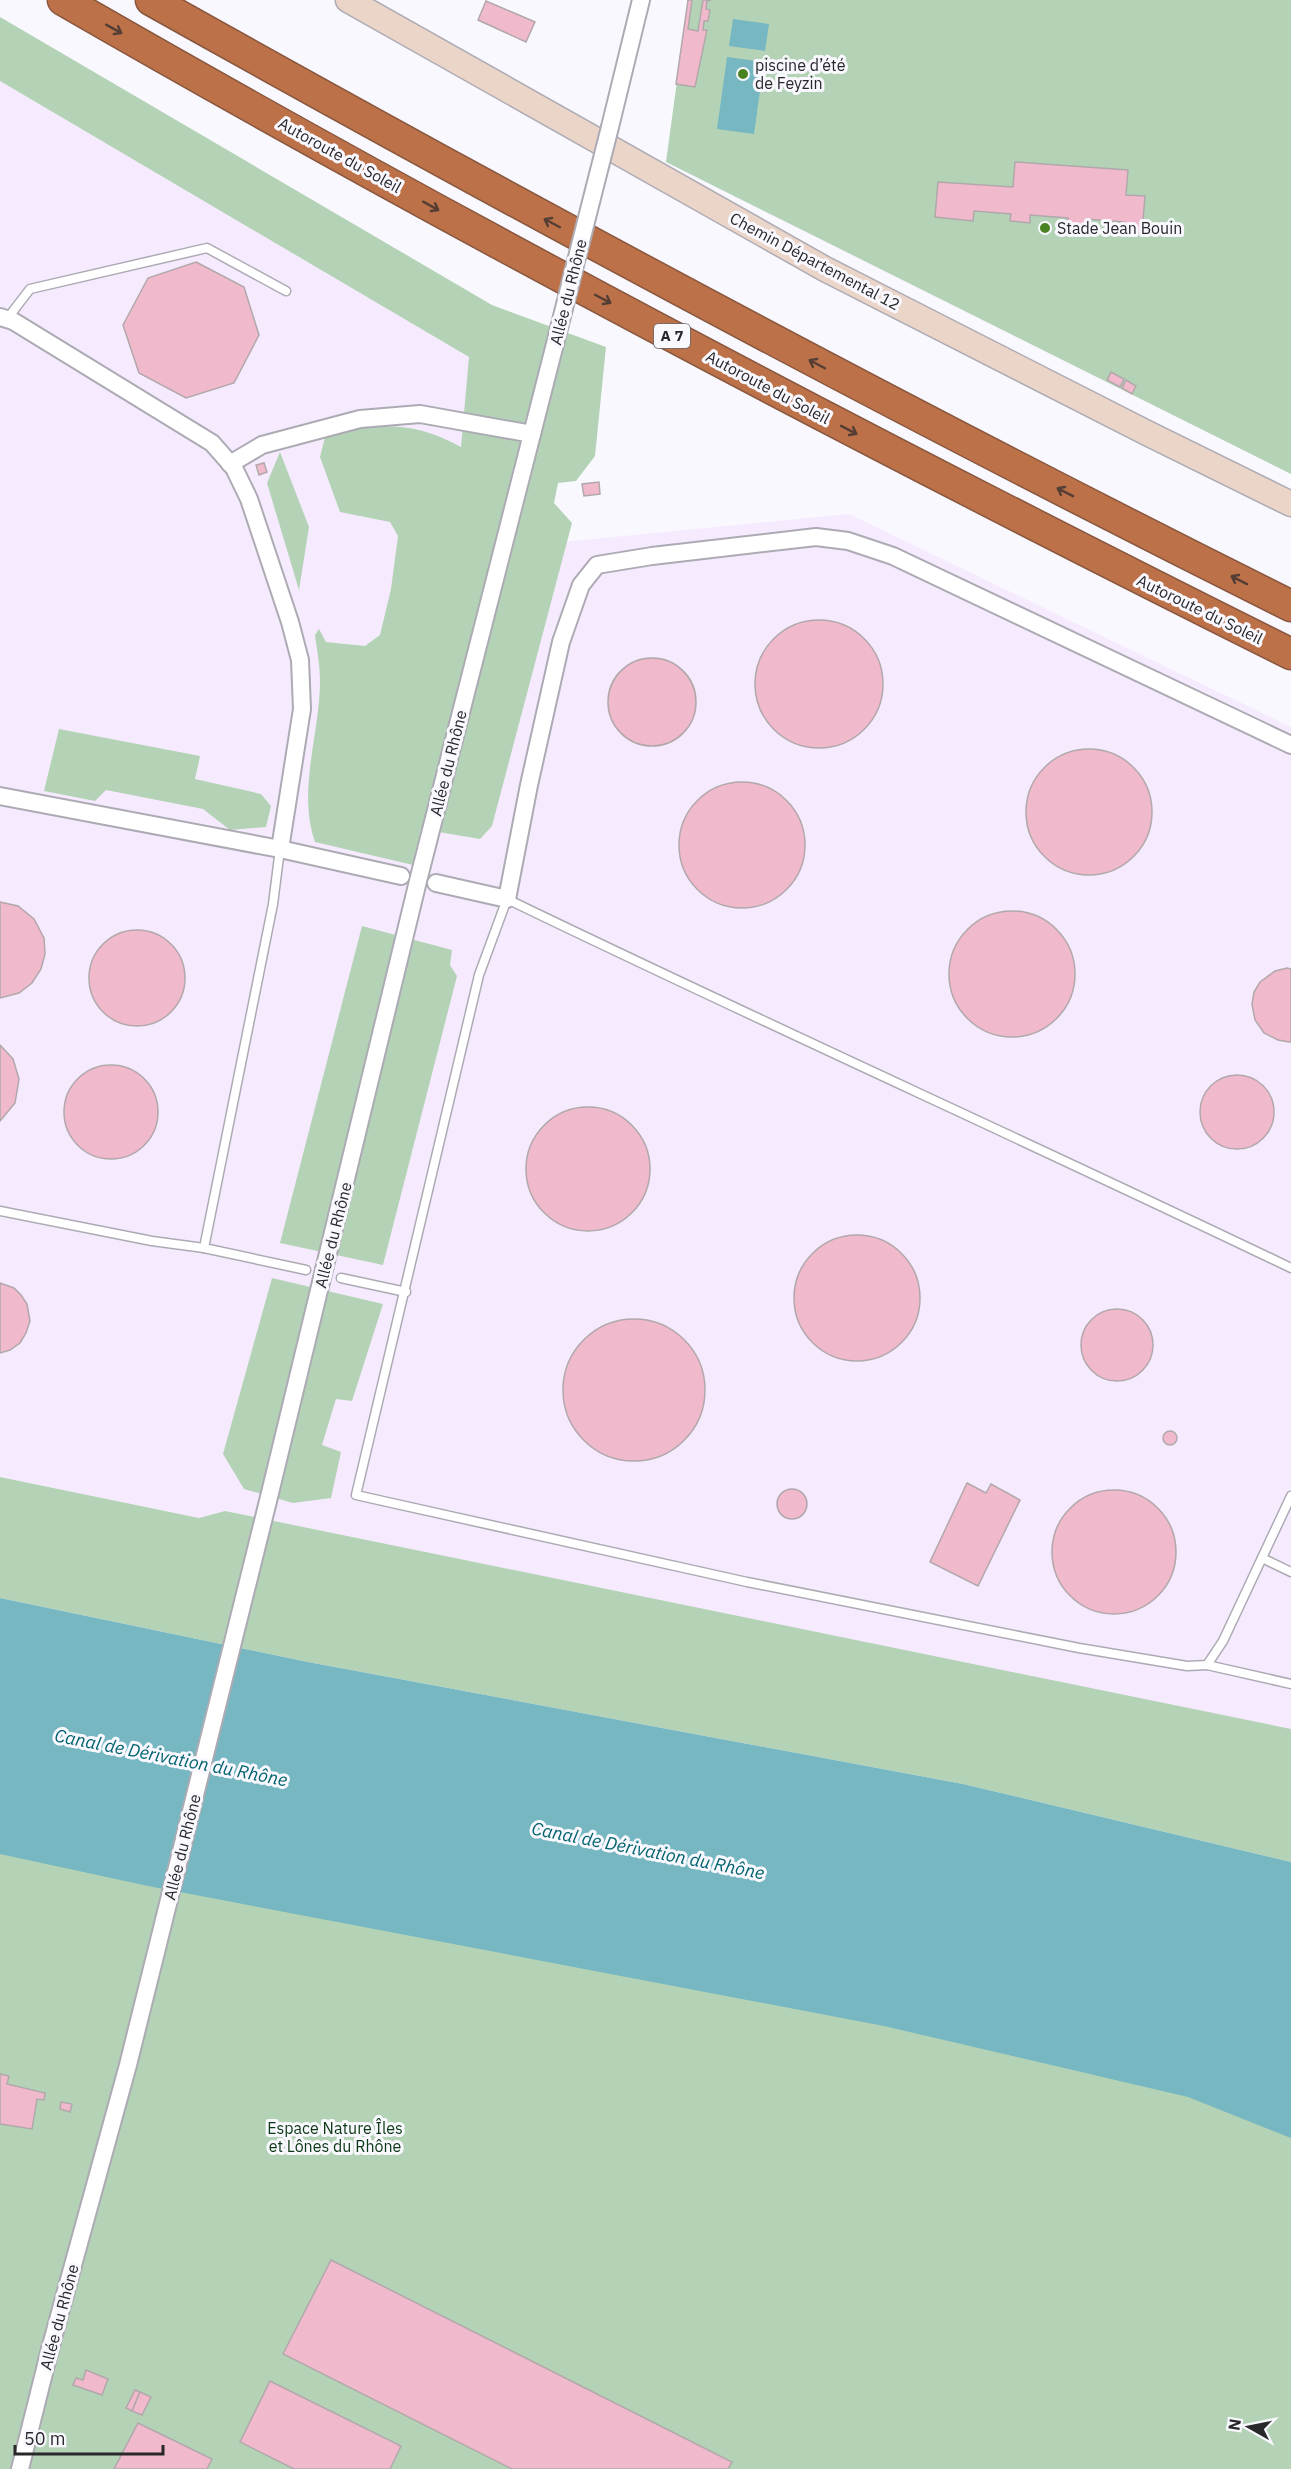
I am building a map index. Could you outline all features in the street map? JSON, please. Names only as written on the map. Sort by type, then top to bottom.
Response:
[{"type":"highway","name":"Autoroute du Soleil","points":[[63,0],[325,147],[748,377],[1291,654]]},
{"type":"highway","name":"A 7","points":[[151,0],[464,174],[782,345],[973,445],[1291,606]]},
{"type":"main road","name":"Chemin Départemental 12","points":[[348,0],[825,269],[1147,434],[1291,504]]},
{"type":"street","name":"Allée du Rhône","points":[[20,2469],[133,2041],[270,1493],[418,881],[641,0]]},
{"type":"street","points":[[4,318],[212,443],[230,464],[249,499],[290,622],[300,660],[302,709],[280,849]]},
{"type":"street","points":[[230,464],[262,445],[360,419],[420,414],[532,434]]},
{"type":"street","points":[[436,883],[507,899],[529,785],[561,642],[581,585],[597,566],[652,556],[816,537],[848,541],[892,556],[1291,745]]},
{"type":"street","points":[[0,796],[280,849],[401,876]]},
{"type":"lane","points":[[4,318],[30,289],[207,248],[286,291]]},
{"type":"lane","points":[[204,1248],[273,904],[280,849]]},
{"type":"lane","points":[[1291,1268],[1109,1181],[749,1016],[507,899],[479,975],[406,1292],[356,1495],[747,1582],[1176,1664],[1207,1665],[1291,1684]]},
{"type":"lane","points":[[0,1211],[152,1241],[204,1248],[306,1270]]},
{"type":"lane","points":[[341,1278],[406,1292]]},
{"type":"lane","points":[[1207,1665],[1223,1641],[1291,1496]]},
{"type":"lane","points":[[1262,1558],[1291,1572]]},
{"type":"shaded area","points":[[0,81],[469,357],[563,542],[849,514],[1291,727],[1291,1730],[225,1511],[199,1518],[0,1477]]},
{"type":"green space","name":"Stade Jean Bouin","points":[[688,0],[1291,0],[1291,474],[666,162]]},
{"type":"green space","points":[[0,17],[492,305],[606,347],[595,456],[576,481],[558,483],[554,503],[572,523],[492,826],[480,839],[421,829],[413,865],[315,842],[308,803],[320,681],[315,635],[319,629],[326,642],[365,646],[380,635],[391,589],[398,536],[390,522],[340,512],[320,457],[326,433],[379,426],[411,428],[444,438],[461,447],[469,357],[0,81]]},
{"type":"green space","points":[[280,452],[309,527],[299,590],[267,483]]},
{"type":"green space","points":[[59,729],[200,756],[195,779],[261,794],[271,806],[266,827],[230,830],[203,809],[106,790],[95,801],[44,791]]},
{"type":"green space","points":[[362,926],[452,950],[450,965],[457,976],[383,1265],[280,1243]]},
{"type":"green space","points":[[272,1278],[383,1304],[352,1401],[336,1399],[322,1445],[341,1452],[331,1498],[293,1503],[244,1489],[223,1454]]},
{"type":"green space","points":[[0,1477],[199,1518],[225,1511],[1291,1729],[1291,1862],[963,1784],[308,1662],[0,1598]]},
{"type":"green space","name":"Espace Nature Îles et Lônes du Rhône","points":[[0,1729],[1291,2011],[1291,2469],[0,2469]]},
{"type":"water","points":[[733,19],[769,24],[765,51],[729,46]]},
{"type":"water","points":[[727,57],[764,62],[754,134],[717,129]]},
{"type":"water","name":"Canal de Dérivation du Rhône","points":[[0,1598],[308,1662],[963,1784],[1291,1862],[1291,2138],[1188,2097],[884,2026],[148,1886],[0,1854]]},
{"type":"building","points":[[688,0],[692,0],[688,29],[698,31],[703,0],[711,0],[707,1],[706,9],[710,10],[708,21],[704,21],[703,30],[707,30],[695,87],[676,84]]},
{"type":"building","points":[[486,1],[535,22],[526,42],[478,20]]},
{"type":"building","points":[[1015,162],[1128,170],[1126,195],[1145,196],[1142,233],[1123,231],[1124,222],[1086,219],[1085,226],[1067,225],[1068,218],[1030,215],[1030,223],[1010,221],[1011,214],[974,211],[973,221],[935,217],[938,182],[1013,187]]},
{"type":"building","points":[[196,262],[244,287],[259,335],[234,383],[186,398],[139,373],[123,325],[148,278]]},
{"type":"building","points":[[1111,372],[1124,379],[1120,387],[1107,380]]},
{"type":"building","points":[[1126,380],[1136,386],[1132,394],[1122,388]]},
{"type":"building","points":[[264,463],[267,472],[259,475],[256,465]]},
{"type":"building","points":[[599,482],[600,494],[584,496],[582,484]]},
{"type":"building","points":[[819,620],[843,625],[864,639],[878,660],[883,684],[878,708],[864,729],[843,743],[819,748],[795,743],[774,729],[760,708],[755,684],[760,660],[774,639],[795,625]]},
{"type":"building","points":[[652,658],[669,662],[683,671],[692,685],[696,702],[692,719],[683,733],[669,742],[652,746],[635,742],[621,733],[612,719],[608,702],[612,685],[621,671],[635,662]]},
{"type":"building","points":[[1089,749],[1113,754],[1133,768],[1147,788],[1152,812],[1147,836],[1133,856],[1113,870],[1089,875],[1065,870],[1045,856],[1031,836],[1026,812],[1031,788],[1045,768],[1065,754]]},
{"type":"building","points":[[742,782],[766,787],[786,801],[800,821],[805,845],[800,869],[786,889],[766,903],[742,908],[718,903],[698,889],[684,869],[679,845],[684,821],[698,801],[718,787]]},
{"type":"building","points":[[0,902],[18,906],[34,919],[44,938],[45,954],[41,969],[32,983],[19,993],[0,998]]},
{"type":"building","points":[[1012,911],[1036,916],[1057,929],[1070,950],[1075,974],[1070,998],[1057,1019],[1036,1032],[1012,1037],[988,1032],[967,1019],[954,998],[949,974],[954,950],[967,929],[988,916]]},
{"type":"building","points":[[137,930],[155,934],[171,944],[181,960],[185,978],[181,996],[171,1012],[155,1022],[137,1026],[119,1022],[103,1012],[93,996],[89,978],[93,960],[103,944],[119,934]]},
{"type":"building","points":[[1291,969],[1291,1042],[1278,1040],[1264,1033],[1255,1020],[1252,1004],[1254,992],[1260,982],[1275,971]]},
{"type":"building","points":[[0,1045],[13,1059],[19,1079],[15,1103],[0,1121]]},
{"type":"building","points":[[111,1065],[129,1068],[144,1079],[155,1094],[158,1112],[155,1130],[144,1145],[129,1156],[111,1159],[93,1156],[78,1145],[67,1130],[64,1112],[67,1094],[78,1079],[93,1068]]},
{"type":"building","points":[[1230,1075],[1244,1075],[1258,1081],[1268,1091],[1274,1105],[1272,1126],[1258,1143],[1244,1149],[1230,1149],[1216,1143],[1206,1133],[1200,1119],[1200,1105],[1206,1091],[1216,1081]]},
{"type":"building","points":[[588,1107],[612,1112],[623,1117],[632,1125],[640,1134],[645,1145],[650,1169],[645,1193],[640,1204],[632,1213],[623,1221],[612,1226],[588,1231],[564,1226],[553,1221],[544,1213],[536,1204],[531,1193],[526,1169],[531,1145],[536,1134],[544,1125],[553,1117],[564,1112]]},
{"type":"building","points":[[857,1235],[881,1240],[901,1254],[915,1274],[920,1298],[915,1322],[901,1342],[881,1356],[857,1361],[833,1356],[813,1342],[799,1322],[794,1298],[799,1274],[813,1254],[833,1240]]},
{"type":"building","points":[[0,1283],[14,1288],[21,1295],[27,1304],[30,1321],[20,1343],[0,1353]]},
{"type":"building","points":[[1117,1309],[1131,1312],[1143,1319],[1150,1331],[1153,1345],[1150,1359],[1143,1371],[1131,1378],[1117,1381],[1103,1378],[1091,1371],[1084,1359],[1081,1345],[1084,1331],[1091,1319],[1103,1312]]},
{"type":"building","points":[[634,1319],[661,1324],[685,1339],[700,1363],[705,1390],[700,1417],[685,1441],[661,1456],[634,1461],[607,1456],[583,1441],[568,1417],[563,1390],[568,1363],[583,1339],[607,1324]]},
{"type":"building","points":[[1170,1431],[1175,1433],[1177,1438],[1175,1443],[1170,1445],[1165,1443],[1163,1438],[1165,1433]]},
{"type":"building","points":[[967,1483],[986,1493],[991,1484],[1020,1500],[978,1586],[930,1562]]},
{"type":"building","points":[[792,1489],[803,1493],[807,1504],[803,1515],[792,1519],[781,1515],[777,1504],[781,1493]]},
{"type":"building","points":[[1114,1490],[1138,1494],[1158,1508],[1172,1528],[1176,1552],[1172,1576],[1158,1596],[1138,1610],[1114,1614],[1090,1610],[1070,1596],[1056,1576],[1052,1552],[1056,1528],[1070,1508],[1090,1494]]},
{"type":"building","points":[[0,2074],[9,2076],[7,2084],[45,2093],[44,2100],[37,2099],[32,2129],[0,2124]]},
{"type":"building","points":[[61,2102],[72,2104],[70,2112],[60,2109]]},
{"type":"building","points":[[331,2260],[732,2462],[728,2469],[512,2469],[283,2354]]},
{"type":"building","points":[[86,2370],[108,2379],[102,2395],[73,2385],[76,2378],[83,2380]]},
{"type":"building","points":[[270,2381],[401,2446],[390,2469],[294,2469],[240,2442]]},
{"type":"building","points":[[135,2390],[140,2392],[132,2411],[126,2408]]},
{"type":"building","points":[[140,2392],[151,2397],[142,2415],[132,2411]]},
{"type":"building","points":[[138,2423],[212,2459],[207,2469],[114,2469]]},
{"type":"place","name":"piscine d’été de Feyzin","points":[[743,74]]},
{"type":"place","name":"Stade Jean Bouin","points":[[1045,228]]}]
